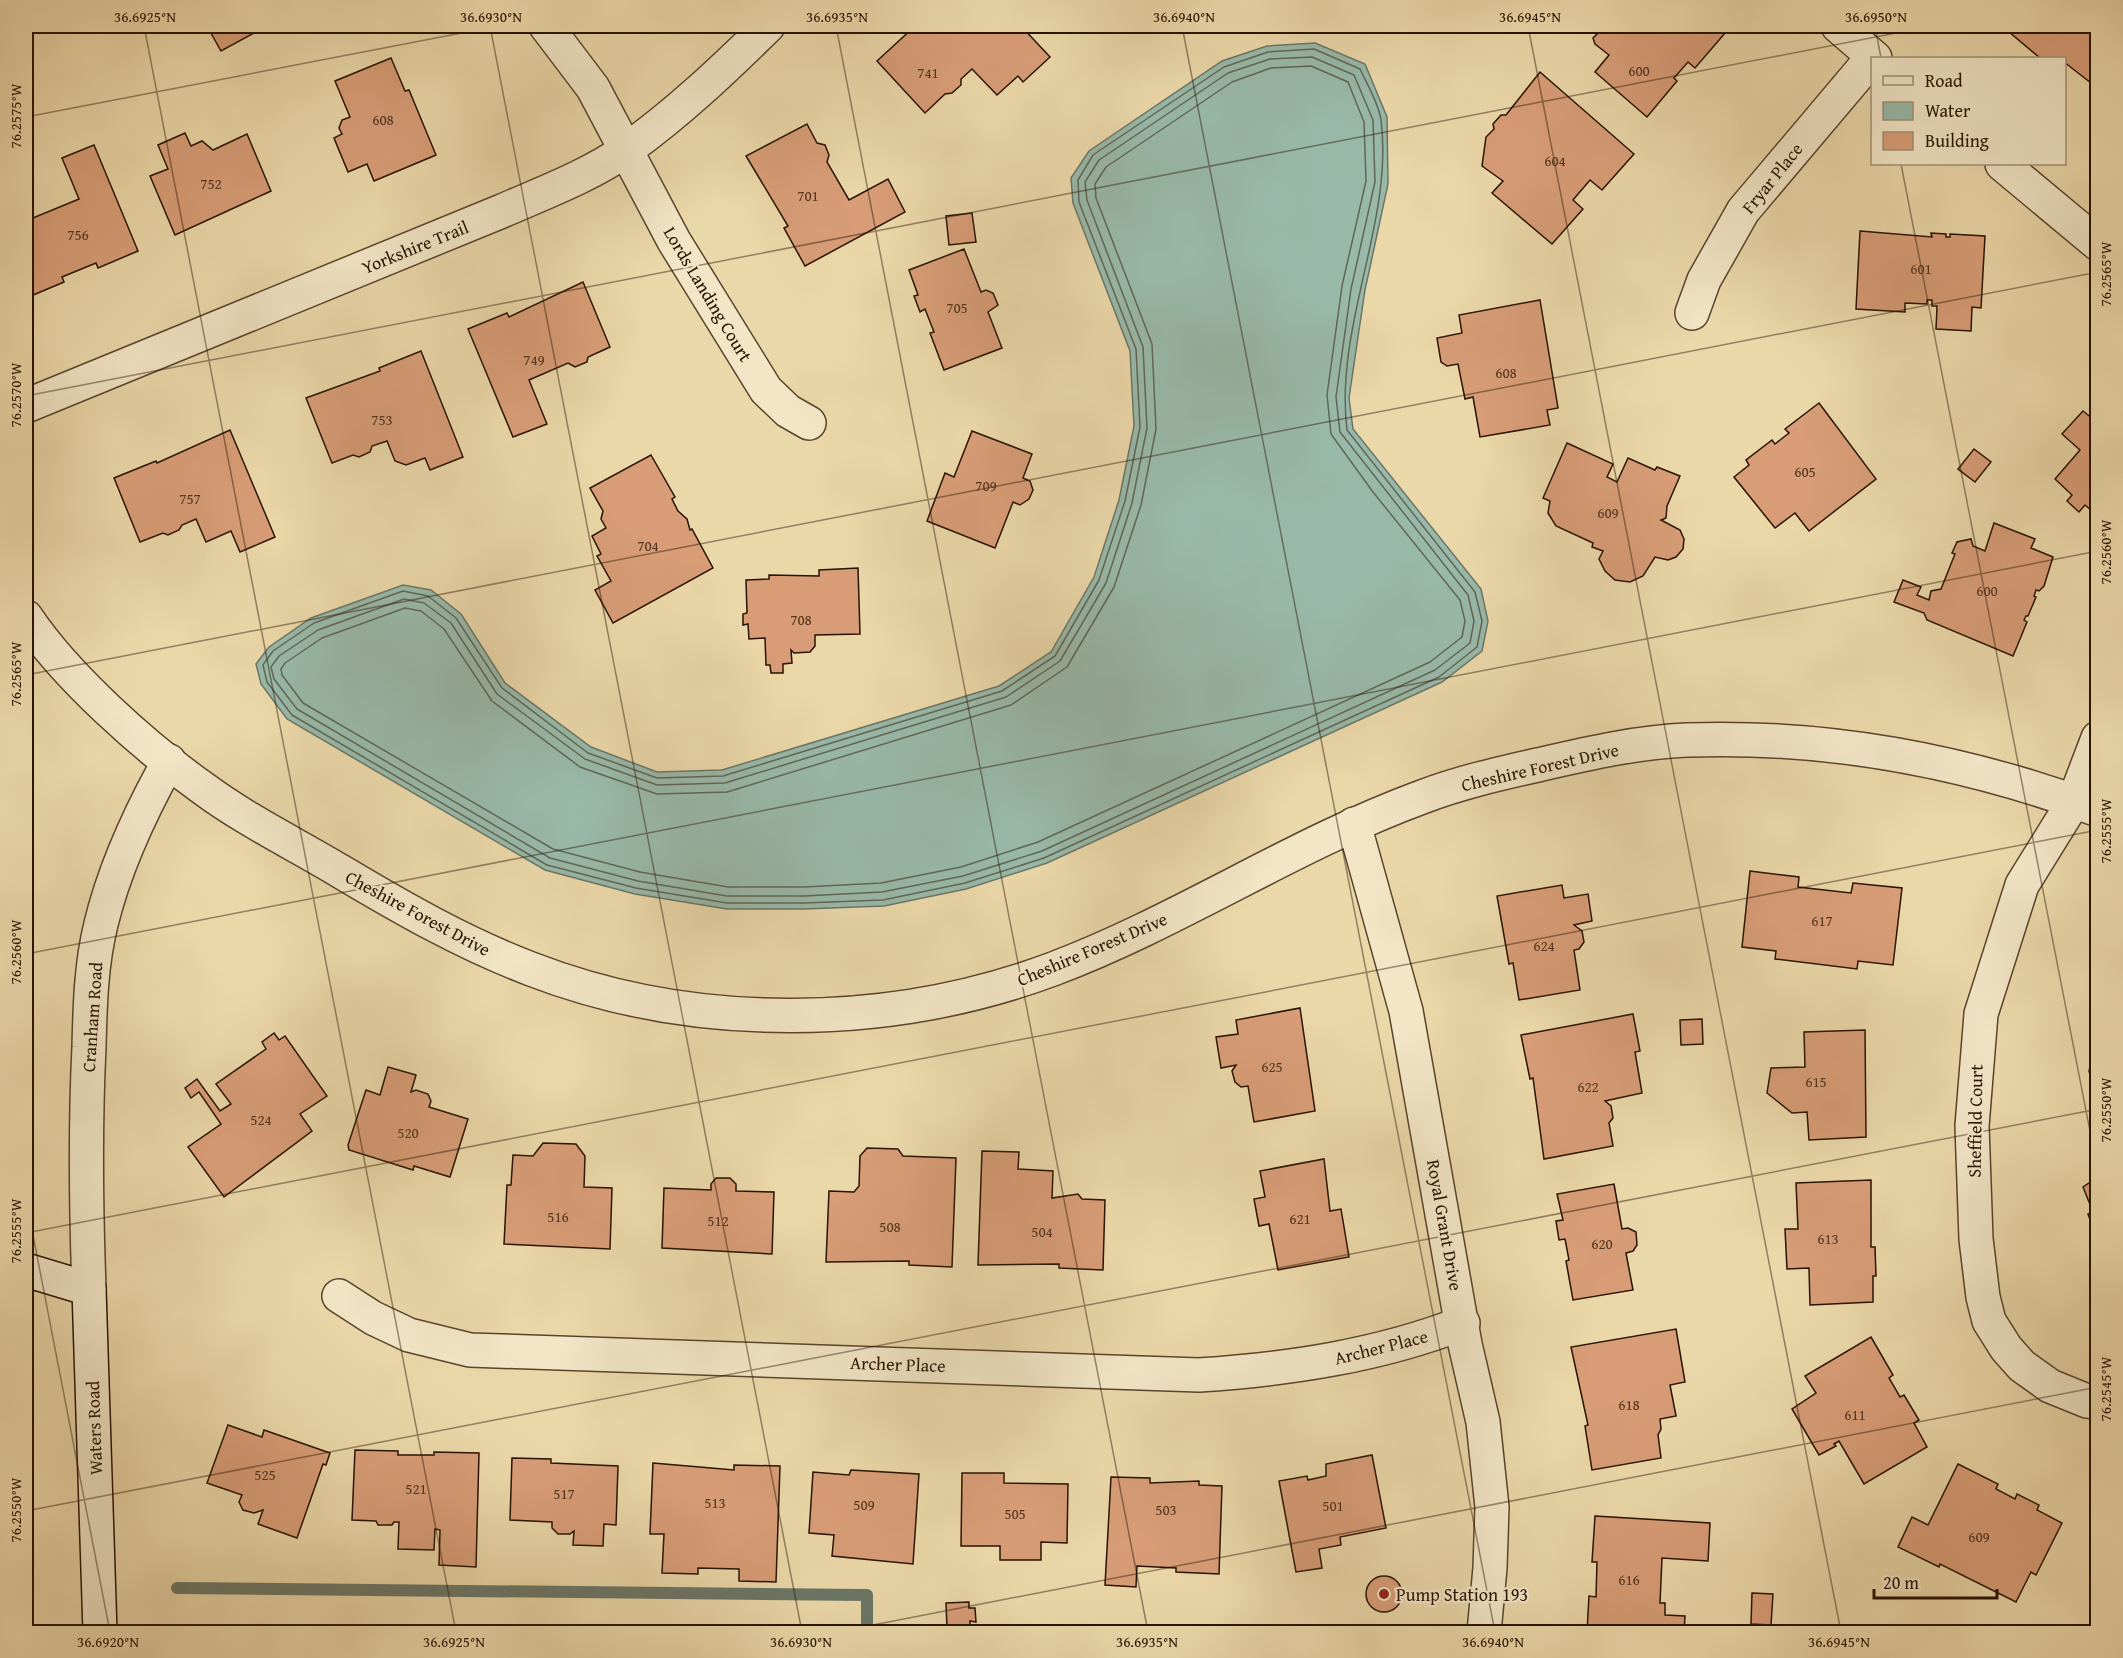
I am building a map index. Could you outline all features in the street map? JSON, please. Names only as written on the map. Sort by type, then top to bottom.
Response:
[{"type":"street","name":"Lords Landing Court","points":[[546,26],[593,88],[624,151],[674,241],[766,390],[788,411],[809,423]]},
{"type":"street","name":"Yorkshire Trail","points":[[26,406],[502,212],[624,151],[705,88],[768,26]]},
{"type":"street","points":[[1838,26],[1873,57]]},
{"type":"street","name":"Fryar Place","points":[[1692,312],[1704,280],[1743,211],[1871,62]]},
{"type":"street","points":[[2003,165],[2097,244]]},
{"type":"street","name":"Cheshire Forest Drive","points":[[26,616],[81,683],[205,791],[400,907],[461,940],[536,971],[607,993],[682,1007],[757,1015],[832,1013],[912,1006],[984,992],[1054,969],[1154,925],[1354,824],[1426,795],[1498,773],[1612,748],[1684,740],[1795,740],[1875,749],[1946,764],[2086,805]]},
{"type":"street","name":"Sheffield Court","points":[[2097,738],[2086,805],[2022,885],[1982,1014],[1972,1126],[1976,1239],[1983,1297],[1989,1321],[2006,1348],[2022,1366],[2050,1386],[2087,1401],[2097,1401]]},
{"type":"street","name":"Cranham Road","points":[[89,1289],[87,1087],[91,988],[100,926],[127,846],[141,813],[170,761]]},
{"type":"street","name":"Royal Grant Drive","points":[[1354,824],[1406,1011],[1483,1422],[1490,1486],[1490,1568],[1484,1632]]},
{"type":"street","points":[[26,1270],[89,1289]]},
{"type":"street","name":"Waters Road","points":[[89,1289],[100,1632]]},
{"type":"street","name":"Archer Place","points":[[339,1296],[373,1318],[409,1335],[470,1350],[1199,1375],[1316,1363],[1419,1340],[1463,1323]]},
{"type":"water","points":[[1315,43],[1365,64],[1387,117],[1388,184],[1365,290],[1349,398],[1353,429],[1481,589],[1488,621],[1482,651],[1442,682],[1047,863],[966,889],[884,906],[804,909],[727,909],[635,894],[545,870],[287,719],[261,684],[256,664],[269,647],[311,618],[403,585],[431,590],[461,614],[505,683],[591,747],[657,772],[722,770],[999,686],[1051,652],[1094,577],[1119,500],[1134,426],[1130,351],[1073,203],[1071,178],[1089,151],[1222,61],[1267,46]]},
{"type":"building","points":[[207,26],[267,26],[221,51]]},
{"type":"building","points":[[921,26],[1021,26],[1050,57],[1023,82],[1018,76],[997,95],[972,69],[961,79],[961,85],[952,93],[945,94],[925,113],[877,61],[913,28],[915,31]]},
{"type":"building","points":[[1594,26],[1716,26],[1725,33],[1695,68],[1688,62],[1674,78],[1677,81],[1647,117],[1595,72],[1609,55],[1595,44],[1593,38],[1598,33]]},
{"type":"building","points":[[2002,26],[2098,26],[2098,75],[2091,83],[2066,64],[2066,57],[2039,57]]},
{"type":"building","points":[[391,58],[405,91],[409,90],[436,155],[374,181],[367,164],[348,172],[334,138],[342,134],[339,128],[342,120],[350,117],[335,81]]},
{"type":"building","points":[[1540,72],[1634,154],[1602,190],[1590,180],[1573,200],[1583,209],[1552,244],[1492,193],[1503,181],[1482,166],[1486,137],[1494,129],[1493,124],[1501,115],[1506,115]]},
{"type":"building","points":[[807,124],[817,143],[825,145],[829,155],[827,162],[849,200],[888,179],[905,212],[805,266],[784,228],[788,226],[746,156]]},
{"type":"building","points":[[185,133],[191,146],[202,141],[213,150],[247,134],[271,191],[175,235],[150,176],[168,169],[158,145]]},
{"type":"building","points":[[94,145],[138,251],[98,268],[96,263],[62,277],[64,282],[26,298],[26,216],[32,214],[33,218],[79,199],[62,158]]},
{"type":"building","points":[[972,213],[976,242],[949,245],[946,216]]},
{"type":"building","points":[[1860,231],[1932,237],[1931,233],[1946,234],[1946,237],[1950,237],[1950,234],[1985,236],[1981,308],[1972,307],[1971,331],[1936,329],[1937,306],[1932,306],[1932,300],[1927,300],[1927,304],[1905,303],[1905,312],[1856,309]]},
{"type":"building","points":[[964,249],[981,292],[986,290],[993,293],[998,305],[988,312],[1002,348],[944,370],[930,333],[934,332],[925,309],[920,312],[914,296],[918,295],[909,270]]},
{"type":"building","points":[[583,282],[610,347],[588,357],[587,362],[575,367],[568,363],[529,380],[547,424],[513,437],[468,329],[507,313],[509,317]]},
{"type":"building","points":[[1540,300],[1558,408],[1547,410],[1550,425],[1480,437],[1473,397],[1465,399],[1458,364],[1447,366],[1441,362],[1437,338],[1462,333],[1459,315]]},
{"type":"building","points":[[421,351],[463,457],[430,470],[425,458],[406,465],[395,461],[387,441],[372,446],[370,452],[359,457],[353,455],[332,463],[306,398],[380,371],[379,368]]},
{"type":"building","points":[[1819,403],[1876,479],[1809,531],[1795,513],[1775,528],[1734,477],[1749,465],[1746,460],[1772,440],[1775,444],[1789,433],[1785,429]]},
{"type":"building","points":[[2083,411],[2098,423],[2098,516],[2085,505],[2079,512],[2067,501],[2072,495],[2055,479],[2080,450],[2062,434]]},
{"type":"building","points":[[230,430],[275,537],[240,552],[231,531],[206,542],[196,519],[168,535],[163,533],[140,542],[114,478],[156,461],[157,463]]},
{"type":"building","points":[[972,431],[1032,454],[1023,478],[1030,481],[1033,490],[1029,499],[1020,505],[1013,502],[995,548],[927,521],[945,473],[954,477]]},
{"type":"building","points":[[1567,443],[1613,464],[1607,477],[1617,482],[1628,458],[1655,470],[1657,467],[1680,476],[1667,506],[1666,518],[1661,520],[1680,530],[1684,539],[1683,549],[1676,557],[1668,560],[1655,557],[1643,576],[1630,582],[1615,580],[1605,571],[1599,559],[1603,551],[1592,547],[1593,543],[1556,526],[1548,513],[1550,501],[1543,498]]},
{"type":"building","points":[[1974,449],[1991,462],[1975,482],[1958,469]]},
{"type":"building","points":[[651,455],[675,497],[672,499],[678,511],[687,519],[690,530],[692,529],[713,568],[613,623],[595,590],[611,581],[597,556],[601,554],[592,536],[606,528],[601,519],[603,511],[590,488]]},
{"type":"building","points":[[1994,523],[2035,539],[2031,548],[2053,557],[2044,586],[2039,591],[2036,590],[2034,596],[2036,597],[2024,620],[2027,622],[2013,656],[1927,620],[1924,613],[1894,602],[1903,580],[1921,587],[1917,595],[1929,600],[1931,591],[1941,589],[1955,554],[1952,553],[1957,542],[1971,539],[1973,546],[1985,551]]},
{"type":"building","points":[[858,568],[860,634],[815,635],[815,646],[810,652],[794,653],[791,650],[792,663],[783,664],[783,673],[771,673],[770,665],[766,665],[765,638],[749,639],[748,624],[743,625],[743,614],[747,613],[746,580],[769,579],[769,575],[819,576],[819,570]]},
{"type":"building","points":[[1750,871],[1799,877],[1798,887],[1851,893],[1853,883],[1902,888],[1893,965],[1858,961],[1857,969],[1775,959],[1776,951],[1742,947]]},
{"type":"building","points":[[1562,885],[1564,898],[1588,894],[1592,921],[1574,925],[1582,931],[1584,942],[1579,949],[1574,950],[1580,990],[1519,1000],[1513,963],[1509,964],[1497,896]]},
{"type":"building","points":[[1300,1008],[1315,1111],[1254,1122],[1248,1086],[1241,1087],[1235,1082],[1232,1071],[1236,1065],[1221,1068],[1216,1037],[1238,1034],[1236,1020]]},
{"type":"building","points":[[1633,1014],[1640,1051],[1635,1052],[1642,1093],[1605,1101],[1611,1106],[1613,1118],[1609,1123],[1613,1146],[1544,1159],[1533,1078],[1530,1079],[1521,1035]]},
{"type":"building","points":[[2098,1015],[2098,1074],[2089,1072]]},
{"type":"building","points":[[1702,1019],[1703,1044],[1681,1045],[1680,1020]]},
{"type":"building","points":[[1865,1030],[1866,1137],[1809,1140],[1807,1112],[1792,1113],[1767,1093],[1771,1068],[1805,1067],[1804,1032]]},
{"type":"building","points":[[274,1033],[279,1040],[285,1036],[327,1096],[300,1114],[312,1131],[224,1197],[188,1147],[221,1124],[199,1092],[191,1098],[185,1088],[197,1079],[220,1111],[231,1104],[216,1084],[266,1049],[262,1042]]},
{"type":"building","points":[[388,1067],[416,1075],[411,1092],[416,1090],[428,1094],[431,1101],[429,1107],[468,1119],[450,1177],[414,1166],[413,1170],[349,1150],[348,1145],[366,1090],[380,1095]]},
{"type":"building","points":[[543,1143],[576,1144],[585,1156],[584,1187],[612,1188],[610,1249],[504,1244],[507,1185],[511,1185],[513,1155],[533,1156]]},
{"type":"building","points":[[867,1148],[898,1149],[903,1156],[956,1158],[952,1267],[909,1265],[909,1261],[826,1262],[829,1191],[854,1192],[859,1186],[860,1156]]},
{"type":"building","points":[[982,1151],[1019,1152],[1018,1169],[1053,1171],[1052,1198],[1078,1194],[1082,1199],[1105,1200],[1103,1270],[1059,1268],[1059,1264],[978,1265]]},
{"type":"building","points":[[1324,1159],[1330,1211],[1341,1209],[1349,1257],[1278,1270],[1269,1224],[1259,1226],[1254,1199],[1265,1197],[1260,1171]]},
{"type":"building","points":[[2098,1177],[2097,1240],[2088,1214],[2093,1212],[2083,1187]]},
{"type":"building","points":[[716,1178],[730,1178],[736,1184],[736,1191],[774,1192],[772,1254],[662,1248],[664,1188],[711,1190],[711,1184]]},
{"type":"building","points":[[1871,1180],[1871,1247],[1875,1247],[1876,1276],[1873,1276],[1873,1302],[1810,1305],[1809,1268],[1787,1269],[1785,1229],[1798,1229],[1796,1183]]},
{"type":"building","points":[[1614,1184],[1622,1229],[1628,1228],[1636,1232],[1637,1245],[1633,1251],[1626,1253],[1633,1290],[1573,1300],[1566,1261],[1569,1260],[1565,1239],[1559,1240],[1556,1221],[1563,1220],[1557,1194]]},
{"type":"building","points":[[1676,1329],[1685,1382],[1670,1385],[1676,1416],[1660,1419],[1661,1429],[1658,1435],[1661,1458],[1592,1470],[1585,1426],[1588,1425],[1571,1347]]},
{"type":"building","points":[[1871,1337],[1893,1375],[1889,1378],[1900,1397],[1904,1395],[1919,1420],[1914,1423],[1927,1447],[1864,1484],[1839,1441],[1834,1444],[1836,1446],[1819,1455],[1792,1409],[1816,1393],[1805,1376]]},
{"type":"building","points":[[228,1425],[262,1437],[264,1430],[330,1453],[326,1465],[323,1464],[297,1538],[258,1524],[263,1510],[254,1513],[243,1510],[239,1502],[242,1495],[207,1483]]},
{"type":"building","points":[[355,1450],[398,1451],[398,1455],[434,1455],[434,1452],[479,1453],[476,1567],[439,1565],[440,1530],[435,1529],[434,1550],[398,1549],[399,1522],[394,1522],[392,1525],[378,1525],[376,1521],[352,1520]]},
{"type":"building","points":[[1372,1455],[1386,1528],[1340,1537],[1341,1545],[1319,1549],[1322,1568],[1296,1572],[1279,1481],[1307,1476],[1308,1480],[1326,1476],[1326,1464]]},
{"type":"building","points":[[512,1458],[551,1459],[551,1463],[618,1466],[616,1525],[604,1524],[603,1546],[573,1545],[574,1531],[570,1534],[558,1534],[552,1528],[552,1522],[510,1520]]},
{"type":"building","points":[[653,1463],[734,1470],[734,1465],[780,1466],[776,1582],[739,1581],[739,1569],[698,1568],[698,1574],[662,1573],[664,1534],[650,1534]]},
{"type":"building","points":[[1958,1464],[1998,1484],[1996,1489],[2015,1499],[2017,1494],[2039,1505],[2037,1510],[2062,1523],[2036,1575],[2031,1572],[2016,1602],[1940,1564],[1939,1567],[1898,1547],[1912,1517],[1928,1525]]},
{"type":"building","points":[[851,1470],[919,1474],[913,1564],[832,1556],[834,1535],[809,1533],[813,1472],[849,1475]]},
{"type":"building","points":[[962,1473],[1004,1473],[1004,1483],[1068,1484],[1067,1543],[1041,1542],[1041,1560],[1000,1560],[1000,1546],[961,1546]]},
{"type":"building","points":[[1111,1477],[1150,1478],[1150,1483],[1199,1481],[1199,1485],[1222,1486],[1219,1574],[1176,1572],[1176,1568],[1137,1566],[1136,1587],[1105,1585]]},
{"type":"building","points":[[1595,1516],[1710,1523],[1708,1561],[1662,1558],[1660,1603],[1665,1603],[1665,1615],[1685,1616],[1684,1632],[1587,1632],[1589,1596],[1596,1597],[1597,1562],[1592,1562]]},
{"type":"building","name":"Pump Station 193","points":[[1384,1576],[1397,1581],[1402,1594],[1397,1607],[1384,1612],[1371,1607],[1366,1594],[1371,1581]]},
{"type":"building","points":[[1752,1593],[1773,1594],[1771,1625],[1751,1624]]},
{"type":"building","points":[[969,1602],[969,1608],[975,1608],[976,1622],[970,1621],[970,1627],[947,1628],[946,1603]]},
{"type":"waterway","points":[[177,1588],[867,1595],[867,1632]]},
{"type":"place","name":"Pump Station 193","points":[[1384,1594]]}]
